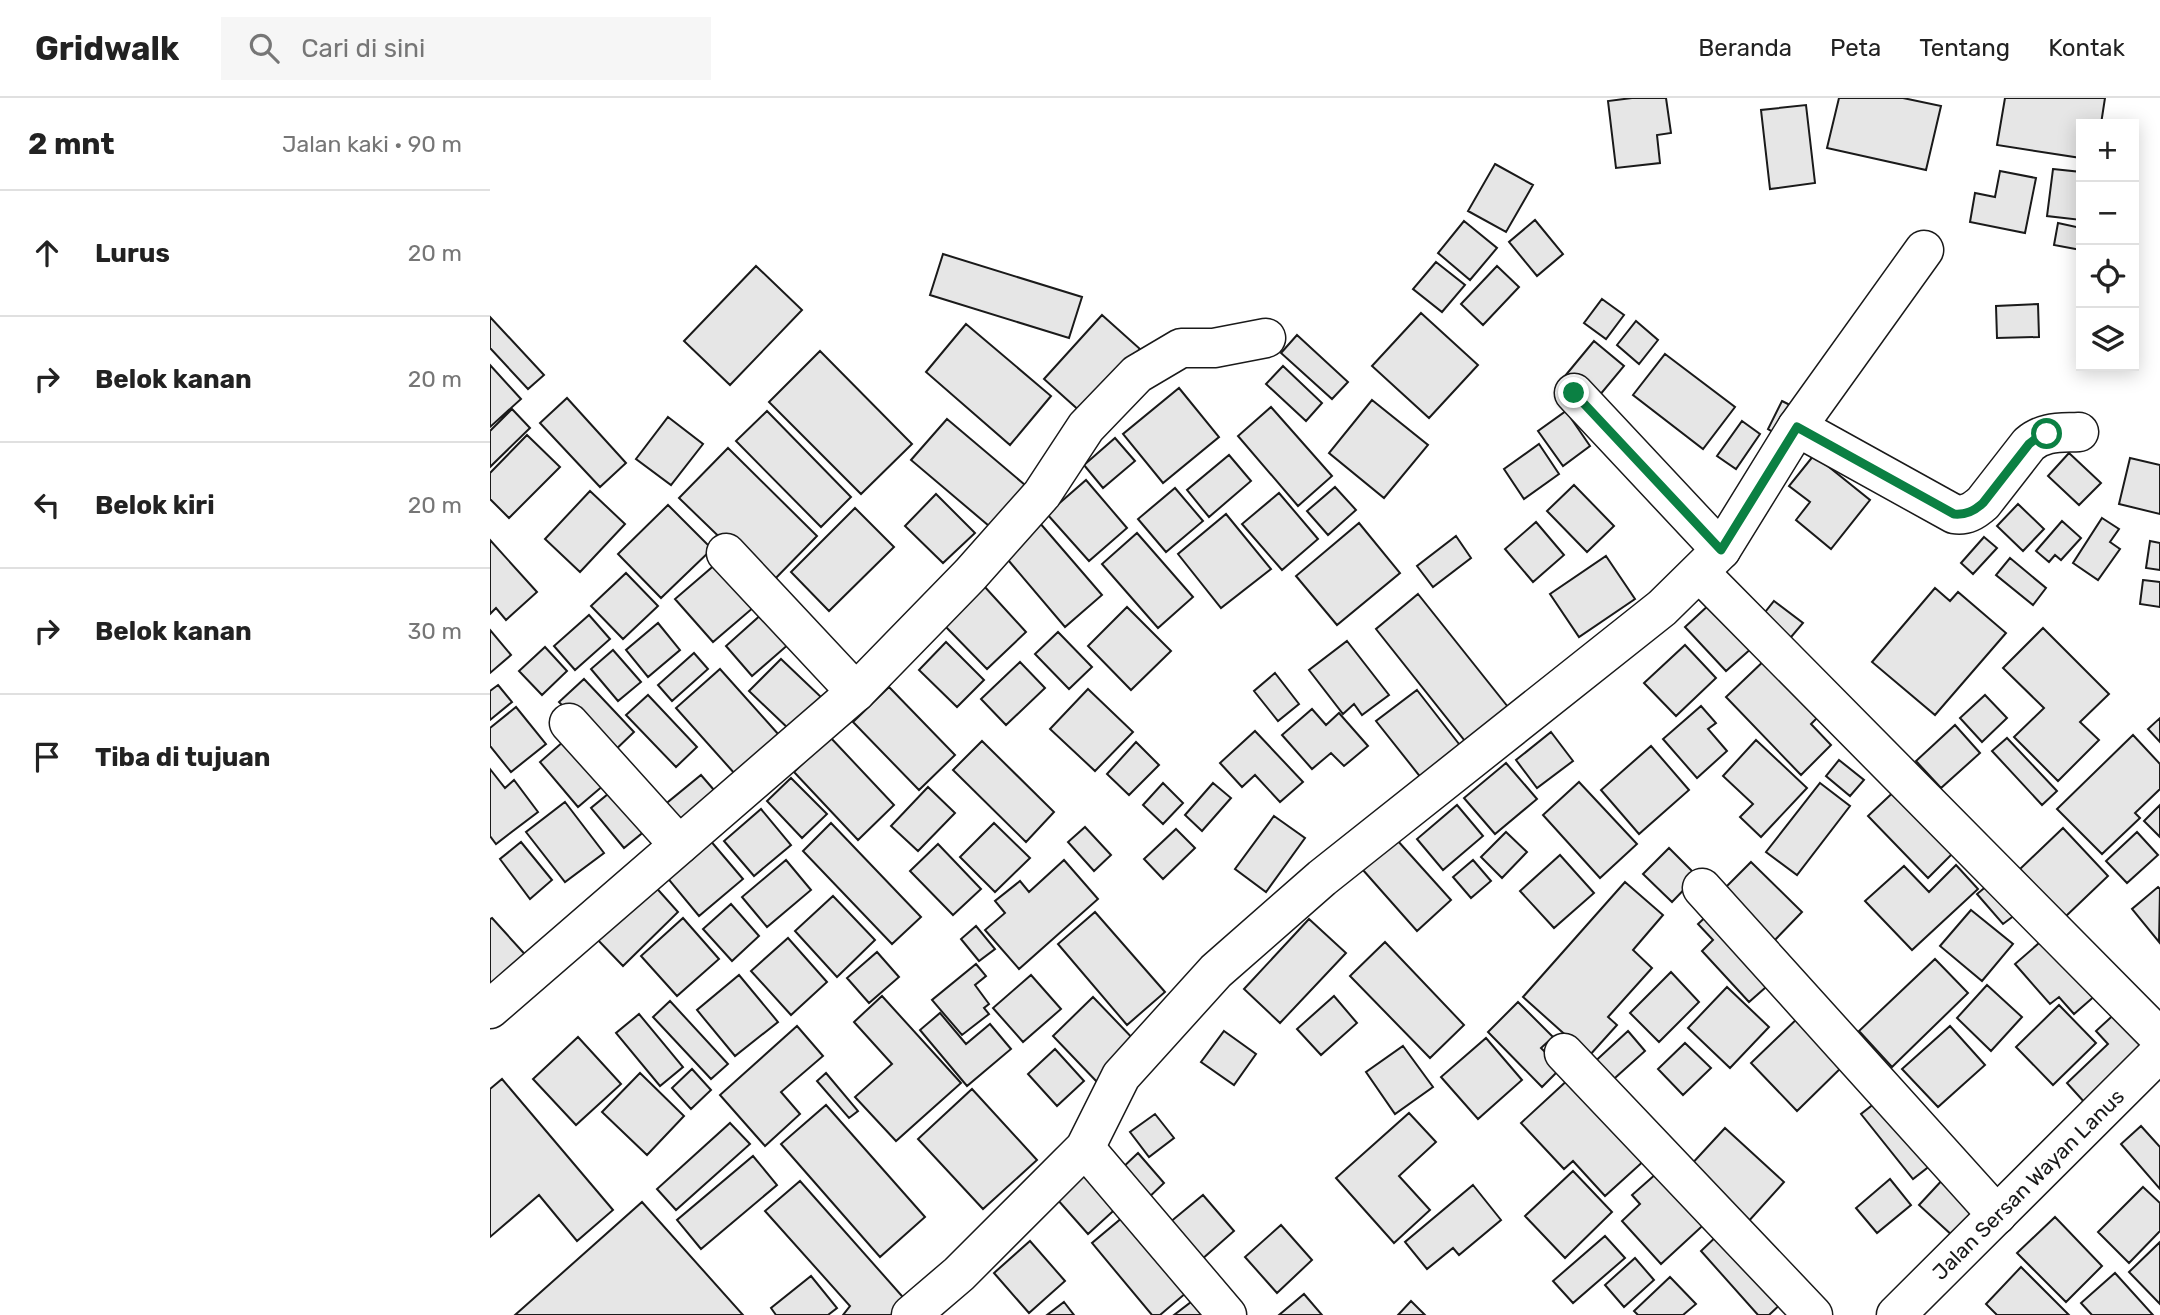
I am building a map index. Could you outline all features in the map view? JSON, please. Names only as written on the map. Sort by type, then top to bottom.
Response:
[{"type":"street","points":[[911,1315],[959,1274],[1085,1148],[1121,1076],[1216,971],[1322,878],[1662,608],[1710,562],[1797,427],[1924,250]]},
{"type":"street","points":[[490,1009],[856,692],[970,575],[1033,504],[1086,427],[1137,374],[1181,348],[1214,348],[1266,338]]},
{"type":"street","points":[[1574,393],[1710,562],[2160,1038]]},
{"type":"street","points":[[1797,427],[1954,514],[1961,515],[1975,510],[1983,503],[2029,444],[2038,437],[2079,432]]},
{"type":"street","points":[[726,553],[856,692]]},
{"type":"street","points":[[569,723],[679,845]]},
{"type":"street","points":[[1702,888],[1997,1215]]},
{"type":"street","name":"Jalan Sersan Wayan Lanus","points":[[1896,1315],[2160,1052]]},
{"type":"street","points":[[1564,1053],[1813,1315]]},
{"type":"street","points":[[1085,1148],[1227,1315]]},
{"type":"building","points":[[1666,98],[1671,133],[1657,135],[1660,163],[1616,168],[1608,101]]},
{"type":"building","points":[[1839,98],[1903,98],[1941,106],[1926,170],[1827,148]]},
{"type":"building","points":[[2005,98],[2105,98],[2102,119],[2076,119],[2076,157],[1997,145]]},
{"type":"building","points":[[1806,105],[1815,183],[1770,189],[1761,110]]},
{"type":"building","points":[[1495,164],[1533,185],[1506,232],[1468,211]]},
{"type":"building","points":[[2053,169],[2076,171],[2076,219],[2047,216]]},
{"type":"building","points":[[2000,171],[2036,178],[2025,233],[1970,222],[1975,193],[1995,197]]},
{"type":"building","points":[[1535,220],[1563,254],[1537,276],[1509,242]]},
{"type":"building","points":[[1464,221],[1497,248],[1470,280],[1438,253]]},
{"type":"building","points":[[2058,223],[2076,227],[2076,249],[2054,245]]},
{"type":"building","points":[[943,254],[1082,297],[1069,338],[930,295]]},
{"type":"building","points":[[1436,262],[1465,285],[1442,312],[1413,289]]},
{"type":"building","points":[[756,266],[802,310],[730,385],[684,341]]},
{"type":"building","points":[[1497,266],[1519,287],[1483,325],[1461,304]]},
{"type":"building","points":[[1602,299],[1624,315],[1606,339],[1584,323]]},
{"type":"building","points":[[2038,304],[2039,337],[1997,338],[1996,306]]},
{"type":"building","points":[[1421,313],[1478,365],[1429,418],[1372,366]]},
{"type":"building","points":[[1102,315],[1140,349],[1082,413],[1044,379]]},
{"type":"building","points":[[490,317],[544,375],[528,389],[490,348]]},
{"type":"building","points":[[1636,321],[1658,340],[1639,364],[1617,345]]},
{"type":"building","points":[[966,324],[1051,396],[1010,445],[926,372]]},
{"type":"building","points":[[1297,335],[1348,382],[1332,399],[1281,353]]},
{"type":"building","points":[[1594,341],[1624,366],[1594,402],[1565,376]]},
{"type":"building","points":[[820,351],[912,444],[861,494],[769,402]]},
{"type":"building","points":[[1665,354],[1735,407],[1703,449],[1633,395]]},
{"type":"building","points":[[490,365],[521,399],[490,427]]},
{"type":"building","points":[[1283,366],[1322,403],[1306,421],[1266,384]]},
{"type":"building","points":[[1179,388],[1219,437],[1163,483],[1123,434]]},
{"type":"building","points":[[567,398],[626,463],[600,487],[540,423]]},
{"type":"building","points":[[1372,400],[1428,445],[1384,498],[1329,453]]},
{"type":"building","points":[[1782,401],[1798,409],[1783,438],[1768,429]]},
{"type":"building","points":[[1271,407],[1332,476],[1298,506],[1238,436]]},
{"type":"building","points":[[512,409],[530,428],[490,467],[490,431]]},
{"type":"building","points":[[767,411],[851,497],[821,527],[736,441]]},
{"type":"building","points":[[1566,411],[1590,446],[1563,466],[1538,431]]},
{"type":"building","points":[[668,417],[703,444],[671,485],[636,459]]},
{"type":"building","points":[[947,419],[1031,490],[995,531],[911,460]]},
{"type":"building","points":[[1742,421],[1760,434],[1736,469],[1717,456]]},
{"type":"building","points":[[527,435],[560,467],[509,518],[490,499],[490,473]]},
{"type":"building","points":[[1115,438],[1135,461],[1103,488],[1084,465]]},
{"type":"building","points":[[1539,444],[1559,474],[1524,499],[1504,469]]},
{"type":"building","points":[[728,448],[817,536],[769,585],[679,498]]},
{"type":"building","points":[[2069,453],[2101,483],[2079,505],[2048,476]]},
{"type":"building","points":[[1229,455],[1251,481],[1209,517],[1187,490]]},
{"type":"building","points":[[1814,455],[1870,500],[1831,549],[1796,520],[1810,502],[1789,486]]},
{"type":"building","points":[[2130,458],[2160,465],[2160,514],[2119,504]]},
{"type":"building","points":[[1086,480],[1127,528],[1089,561],[1047,514]]},
{"type":"building","points":[[1574,485],[1614,526],[1587,552],[1547,511]]},
{"type":"building","points":[[1335,487],[1356,510],[1328,535],[1307,511]]},
{"type":"building","points":[[1175,488],[1203,521],[1166,552],[1138,519]]},
{"type":"building","points":[[590,491],[625,524],[580,572],[545,539]]},
{"type":"building","points":[[1279,493],[1318,539],[1282,570],[1242,524]]},
{"type":"building","points":[[936,494],[975,533],[943,563],[905,526]]},
{"type":"building","points":[[2018,504],[2044,529],[2023,551],[1997,526]]},
{"type":"building","points":[[668,505],[712,549],[661,598],[618,554]]},
{"type":"building","points":[[855,508],[894,547],[829,611],[791,572]]},
{"type":"building","points":[[1226,514],[1271,569],[1221,608],[1178,554]]},
{"type":"building","points":[[2102,518],[2119,529],[2110,542],[2120,549],[2098,580],[2073,563]]},
{"type":"building","points":[[2062,521],[2081,538],[2061,560],[2055,555],[2049,562],[2036,551]]},
{"type":"building","points":[[1039,522],[1102,595],[1065,627],[1003,554]]},
{"type":"building","points":[[1536,522],[1564,555],[1533,582],[1505,549]]},
{"type":"building","points":[[1359,523],[1400,573],[1337,625],[1296,576]]},
{"type":"building","points":[[1137,533],[1193,597],[1158,628],[1102,564]]},
{"type":"building","points":[[1456,536],[1471,558],[1433,587],[1417,566]]},
{"type":"building","points":[[1984,537],[1997,548],[1973,574],[1961,563]]},
{"type":"building","points":[[490,540],[537,592],[506,620],[496,608],[490,614]]},
{"type":"building","points":[[2150,541],[2160,543],[2160,570],[2146,568]]},
{"type":"building","points":[[1606,556],[1635,599],[1579,637],[1550,594]]},
{"type":"building","points":[[2010,558],[2046,588],[2033,605],[1996,575]]},
{"type":"building","points":[[717,563],[754,607],[713,642],[675,599]]},
{"type":"building","points":[[626,573],[658,606],[623,639],[591,606]]},
{"type":"building","points":[[2143,580],[2160,582],[2160,607],[2140,604]]},
{"type":"building","points":[[984,586],[1026,632],[987,669],[944,625]]},
{"type":"building","points":[[1935,588],[1950,601],[1958,592],[2006,633],[1935,715],[1872,662]]},
{"type":"building","points":[[1418,594],[1508,707],[1465,741],[1376,629]]},
{"type":"building","points":[[1774,601],[1803,623],[1786,643],[1758,621]]},
{"type":"building","points":[[1711,603],[1753,647],[1726,671],[1685,627]]},
{"type":"building","points":[[1127,607],[1171,651],[1131,690],[1088,646]]},
{"type":"building","points":[[763,613],[790,643],[752,676],[726,646]]},
{"type":"building","points":[[589,615],[610,639],[575,670],[554,646]]},
{"type":"building","points":[[658,623],[680,650],[648,677],[626,650]]},
{"type":"building","points":[[2043,628],[2109,694],[2080,722],[2099,740],[2058,781],[2014,737],[2044,708],[2003,668]]},
{"type":"building","points":[[490,630],[511,655],[490,673]]},
{"type":"building","points":[[1058,632],[1092,667],[1069,689],[1035,654]]},
{"type":"building","points":[[1347,641],[1389,695],[1362,715],[1354,704],[1343,714],[1309,670]]},
{"type":"building","points":[[946,642],[984,680],[957,707],[919,670]]},
{"type":"building","points":[[1685,645],[1716,678],[1676,716],[1644,683]]},
{"type":"building","points":[[545,647],[567,671],[542,695],[519,671]]},
{"type":"building","points":[[613,650],[641,682],[618,701],[591,669]]},
{"type":"building","points":[[694,653],[708,669],[672,701],[658,685]]},
{"type":"building","points":[[1769,656],[1823,712],[1811,724],[1831,745],[1801,775],[1726,697]]},
{"type":"building","points":[[781,659],[822,698],[791,731],[749,691]]},
{"type":"building","points":[[1020,662],[1045,688],[1006,725],[981,699]]},
{"type":"building","points":[[720,669],[779,735],[735,774],[676,708]]},
{"type":"building","points":[[1275,673],[1299,704],[1278,721],[1254,691]]},
{"type":"building","points":[[584,679],[634,732],[610,755],[559,702]]},
{"type":"building","points":[[498,685],[512,702],[490,720],[490,691]]},
{"type":"building","points":[[889,687],[955,755],[919,790],[853,722]]},
{"type":"building","points":[[1088,689],[1133,732],[1095,771],[1050,729]]},
{"type":"building","points":[[1417,690],[1466,753],[1426,784],[1376,721]]},
{"type":"building","points":[[648,695],[697,747],[676,767],[626,715]]},
{"type":"building","points":[[1985,695],[2007,718],[1982,742],[1960,718]]},
{"type":"building","points":[[1701,706],[1716,723],[1708,729],[1727,751],[1697,778],[1663,739]]},
{"type":"building","points":[[516,707],[546,744],[511,772],[490,746],[490,728]]},
{"type":"building","points":[[1312,709],[1326,725],[1339,713],[1368,746],[1344,766],[1331,753],[1312,769],[1282,735]]},
{"type":"building","points":[[2160,718],[2160,742],[2148,729]]},
{"type":"building","points":[[1955,725],[1980,753],[1941,788],[1916,761]]},
{"type":"building","points":[[1255,731],[1303,782],[1280,802],[1255,775],[1242,787],[1220,763]]},
{"type":"building","points":[[1551,732],[1573,761],[1537,788],[1516,760]]},
{"type":"building","points":[[572,734],[611,779],[578,807],[540,762]]},
{"type":"building","points":[[2133,735],[2160,764],[2160,789],[2135,813],[2140,818],[2102,854],[2057,809]]},
{"type":"building","points":[[830,737],[894,805],[858,840],[794,772]]},
{"type":"building","points":[[2007,738],[2057,791],[2042,805],[1992,751]]},
{"type":"building","points":[[1756,740],[1807,788],[1761,837],[1740,817],[1753,804],[1723,776]]},
{"type":"building","points":[[982,741],[1054,812],[1026,842],[953,770]]},
{"type":"building","points":[[1136,742],[1159,765],[1129,795],[1107,774]]},
{"type":"building","points":[[1651,746],[1689,790],[1639,834],[1601,790]]},
{"type":"building","points":[[1839,760],[1864,780],[1850,796],[1826,776]]},
{"type":"building","points":[[1506,763],[1537,799],[1495,834],[1464,798]]},
{"type":"building","points":[[490,769],[505,788],[514,780],[538,812],[496,844],[490,836]]},
{"type":"building","points":[[701,775],[720,797],[676,834],[657,811]]},
{"type":"building","points":[[791,778],[827,814],[802,838],[767,801]]},
{"type":"building","points":[[1579,782],[1637,844],[1600,878],[1543,815]]},
{"type":"building","points":[[1163,783],[1183,803],[1163,824],[1143,805]]},
{"type":"building","points":[[1213,783],[1231,798],[1202,831],[1185,815]]},
{"type":"building","points":[[1820,783],[1850,806],[1797,875],[1766,852]]},
{"type":"building","points":[[619,785],[652,825],[624,848],[591,808]]},
{"type":"building","points":[[1901,785],[1960,846],[1928,878],[1868,816]]},
{"type":"building","points":[[928,787],[955,813],[918,851],[891,826]]},
{"type":"building","points":[[565,802],[604,853],[565,882],[526,832]]},
{"type":"building","points":[[1457,805],[1483,836],[1443,870],[1417,839]]},
{"type":"building","points":[[2160,805],[2160,837],[2144,821]]},
{"type":"building","points":[[761,809],[791,845],[754,876],[724,841]]},
{"type":"building","points":[[1274,816],[1305,838],[1266,892],[1235,869]]},
{"type":"building","points":[[831,823],[921,917],[892,944],[803,851]]},
{"type":"building","points":[[994,823],[1030,858],[995,892],[960,857]]},
{"type":"building","points":[[1085,827],[1111,855],[1094,871],[1068,842]]},
{"type":"building","points":[[2063,828],[2108,876],[2065,917],[2020,869]]},
{"type":"building","points":[[1176,829],[1195,848],[1163,879],[1144,859]]},
{"type":"building","points":[[1506,832],[1527,852],[1502,878],[1481,857]]},
{"type":"building","points":[[2137,832],[2158,855],[2127,883],[2106,861]]},
{"type":"building","points":[[709,839],[743,879],[699,916],[665,875]]},
{"type":"building","points":[[1397,840],[1451,900],[1417,931],[1363,870]]},
{"type":"building","points":[[521,842],[552,880],[530,899],[500,859]]},
{"type":"building","points":[[938,844],[981,889],[953,915],[910,871]]},
{"type":"building","points":[[1669,848],[1697,876],[1672,902],[1643,874]]},
{"type":"building","points":[[1560,855],[1594,893],[1554,928],[1520,891]]},
{"type":"building","points":[[786,860],[811,890],[767,927],[742,897]]},
{"type":"building","points":[[1064,860],[1098,899],[1019,969],[985,930],[1005,913],[995,901],[1020,881],[1029,892]]},
{"type":"building","points":[[1473,860],[1491,881],[1471,898],[1453,877]]},
{"type":"building","points":[[1751,862],[1802,912],[1772,943],[1721,892]]},
{"type":"building","points":[[1956,865],[1978,889],[1912,950],[1865,901],[1904,866],[1929,892]]},
{"type":"building","points":[[1994,880],[2020,911],[2003,924],[1977,894]]},
{"type":"building","points":[[1625,882],[1663,915],[1633,950],[1652,968],[1608,1017],[1617,1025],[1589,1056],[1523,997]]},
{"type":"building","points":[[652,883],[678,912],[623,966],[595,937]]},
{"type":"building","points":[[2158,887],[2160,889],[2159,942],[2132,909]]},
{"type":"building","points":[[833,896],[875,940],[837,977],[795,931]]},
{"type":"building","points":[[731,904],[759,936],[732,961],[703,929]]},
{"type":"building","points":[[1971,910],[2013,944],[1982,981],[1940,946]]},
{"type":"building","points":[[1095,912],[1165,992],[1127,1025],[1058,944]]},
{"type":"building","points":[[1711,912],[1774,980],[1749,1002],[1702,951],[1713,940],[1698,924]]},
{"type":"building","points":[[492,918],[531,961],[490,997],[490,919]]},
{"type":"building","points":[[683,918],[719,959],[677,996],[641,956]]},
{"type":"building","points":[[1309,919],[1346,953],[1280,1023],[1244,989]]},
{"type":"building","points":[[976,926],[995,949],[979,961],[961,939]]},
{"type":"building","points":[[2046,937],[2097,994],[2074,1014],[2059,997],[2050,1004],[2015,964]]},
{"type":"building","points":[[788,938],[827,982],[791,1015],[751,971]]},
{"type":"building","points":[[1385,942],[1464,1025],[1430,1058],[1350,976]]},
{"type":"building","points":[[877,952],[899,977],[869,1003],[847,978]]},
{"type":"building","points":[[1935,959],[1968,993],[1892,1067],[1859,1031]]},
{"type":"building","points":[[976,964],[986,976],[975,985],[989,1004],[984,1008],[989,1014],[962,1035],[932,1000]]},
{"type":"building","points":[[1671,972],[1699,1002],[1659,1042],[1630,1013]]},
{"type":"building","points":[[739,975],[778,1022],[735,1056],[697,1010]]},
{"type":"building","points":[[1031,975],[1061,1009],[1023,1042],[993,1008]]},
{"type":"building","points":[[1987,985],[2022,1017],[1991,1051],[1957,1018]]},
{"type":"building","points":[[1727,987],[1769,1027],[1730,1068],[1688,1028]]},
{"type":"building","points":[[882,996],[961,1083],[896,1141],[855,1097],[892,1064],[854,1022]]},
{"type":"building","points":[[1334,996],[1357,1023],[1321,1055],[1297,1029]]},
{"type":"building","points":[[1093,997],[1140,1046],[1099,1084],[1053,1036]]},
{"type":"building","points":[[670,1001],[728,1064],[711,1079],[653,1017]]},
{"type":"building","points":[[1518,1002],[1553,1037],[1541,1048],[1561,1068],[1542,1087],[1488,1032]]},
{"type":"building","points":[[2059,1005],[2096,1043],[2053,1085],[2016,1047]]},
{"type":"building","points":[[2120,1009],[2152,1042],[2086,1104],[2067,1083],[2108,1044],[2096,1031]]},
{"type":"building","points":[[940,1013],[966,1044],[990,1024],[1011,1049],[967,1086],[920,1030]]},
{"type":"building","points":[[639,1014],[683,1067],[660,1086],[616,1033]]},
{"type":"building","points":[[1802,1014],[1848,1061],[1797,1111],[1751,1063]]},
{"type":"building","points":[[797,1026],[823,1056],[781,1092],[800,1114],[765,1146],[720,1095]]},
{"type":"building","points":[[1950,1026],[1985,1065],[1938,1107],[1902,1069]]},
{"type":"building","points":[[1224,1031],[1256,1054],[1234,1085],[1201,1062]]},
{"type":"building","points":[[1628,1031],[1645,1051],[1606,1086],[1589,1067]]},
{"type":"building","points":[[578,1037],[621,1084],[576,1125],[533,1079]]},
{"type":"building","points":[[1486,1038],[1522,1080],[1478,1119],[1441,1077]]},
{"type":"building","points":[[1685,1043],[1711,1068],[1683,1095],[1658,1069]]},
{"type":"building","points":[[1403,1046],[1433,1087],[1395,1114],[1366,1072]]},
{"type":"building","points":[[1055,1049],[1084,1081],[1057,1106],[1028,1074]]},
{"type":"building","points":[[692,1069],[711,1090],[691,1109],[672,1088]]},
{"type":"building","points":[[640,1073],[684,1116],[647,1155],[602,1112]]},
{"type":"building","points":[[826,1073],[858,1111],[849,1118],[817,1081]]},
{"type":"building","points":[[1571,1077],[1647,1158],[1605,1196],[1573,1161],[1564,1169],[1521,1123]]},
{"type":"building","points":[[502,1079],[613,1210],[577,1241],[539,1195],[490,1237],[490,1089]]},
{"type":"building","points":[[972,1089],[1037,1160],[983,1209],[918,1139]]},
{"type":"building","points":[[1884,1096],[1936,1161],[1913,1179],[1861,1114]]},
{"type":"building","points":[[826,1105],[925,1217],[880,1257],[781,1144]]},
{"type":"building","points":[[1409,1113],[1436,1142],[1399,1176],[1430,1210],[1394,1243],[1336,1178]]},
{"type":"building","points":[[1155,1114],[1174,1138],[1149,1157],[1130,1132]]},
{"type":"building","points":[[730,1123],[750,1144],[676,1210],[657,1189]]},
{"type":"building","points":[[2141,1126],[2160,1147],[2160,1189],[2121,1144]]},
{"type":"building","points":[[1725,1128],[1784,1182],[1747,1223],[1688,1168]]},
{"type":"building","points":[[1138,1153],[1164,1183],[1145,1201],[1119,1171]]},
{"type":"building","points":[[753,1156],[777,1185],[701,1249],[677,1220]]},
{"type":"building","points":[[1665,1166],[1711,1218],[1661,1264],[1622,1221],[1640,1204],[1632,1195]]},
{"type":"building","points":[[1091,1169],[1122,1203],[1088,1234],[1057,1199]]},
{"type":"building","points":[[1573,1171],[1612,1212],[1565,1258],[1525,1216]]},
{"type":"building","points":[[1946,1176],[1982,1207],[1954,1237],[1919,1205]]},
{"type":"building","points":[[1890,1179],[1911,1205],[1877,1233],[1856,1208]]},
{"type":"building","points":[[800,1181],[909,1304],[897,1315],[843,1315],[850,1306],[765,1211]]},
{"type":"building","points":[[1473,1185],[1501,1220],[1459,1255],[1453,1248],[1427,1269],[1405,1242]]},
{"type":"building","points":[[2143,1187],[2160,1203],[2160,1231],[2129,1263],[2098,1232]]},
{"type":"building","points":[[1203,1195],[1234,1231],[1201,1260],[1169,1223]]},
{"type":"building","points":[[642,1202],[743,1315],[515,1315]]},
{"type":"building","points":[[1129,1212],[1193,1287],[1160,1315],[1152,1315],[1092,1243]]},
{"type":"building","points":[[2055,1217],[2102,1266],[2066,1302],[2017,1253]]},
{"type":"building","points":[[1281,1225],[1312,1260],[1277,1293],[1245,1257]]},
{"type":"building","points":[[1722,1231],[1785,1300],[1769,1315],[1758,1315],[1701,1251]]},
{"type":"building","points":[[1605,1236],[1625,1258],[1573,1303],[1553,1281]]},
{"type":"building","points":[[1030,1241],[1065,1281],[1029,1313],[994,1273]]},
{"type":"building","points":[[2160,1242],[2160,1304],[2129,1272]]},
{"type":"building","points":[[1635,1258],[1654,1280],[1624,1307],[1605,1285]]},
{"type":"building","points":[[2021,1267],[2069,1315],[1997,1315],[1986,1304]]},
{"type":"building","points":[[2115,1273],[2153,1315],[2092,1315],[2081,1303]]},
{"type":"building","points":[[811,1276],[837,1308],[828,1315],[776,1315],[771,1308]]},
{"type":"building","points":[[1670,1277],[1696,1304],[1683,1315],[1638,1315],[1634,1311]]},
{"type":"building","points":[[1304,1294],[1322,1315],[1279,1315]]},
{"type":"building","points":[[1195,1299],[1208,1315],[1174,1315]]},
{"type":"building","points":[[1411,1301],[1425,1315],[1398,1315]]},
{"type":"building","points":[[1064,1302],[1074,1315],[1047,1315]]},
{"type":"route","points":[[1574,393],[1721,550],[1797,427],[1954,514],[1961,515],[1975,510],[1983,503],[2029,444],[2047,434]]}]
